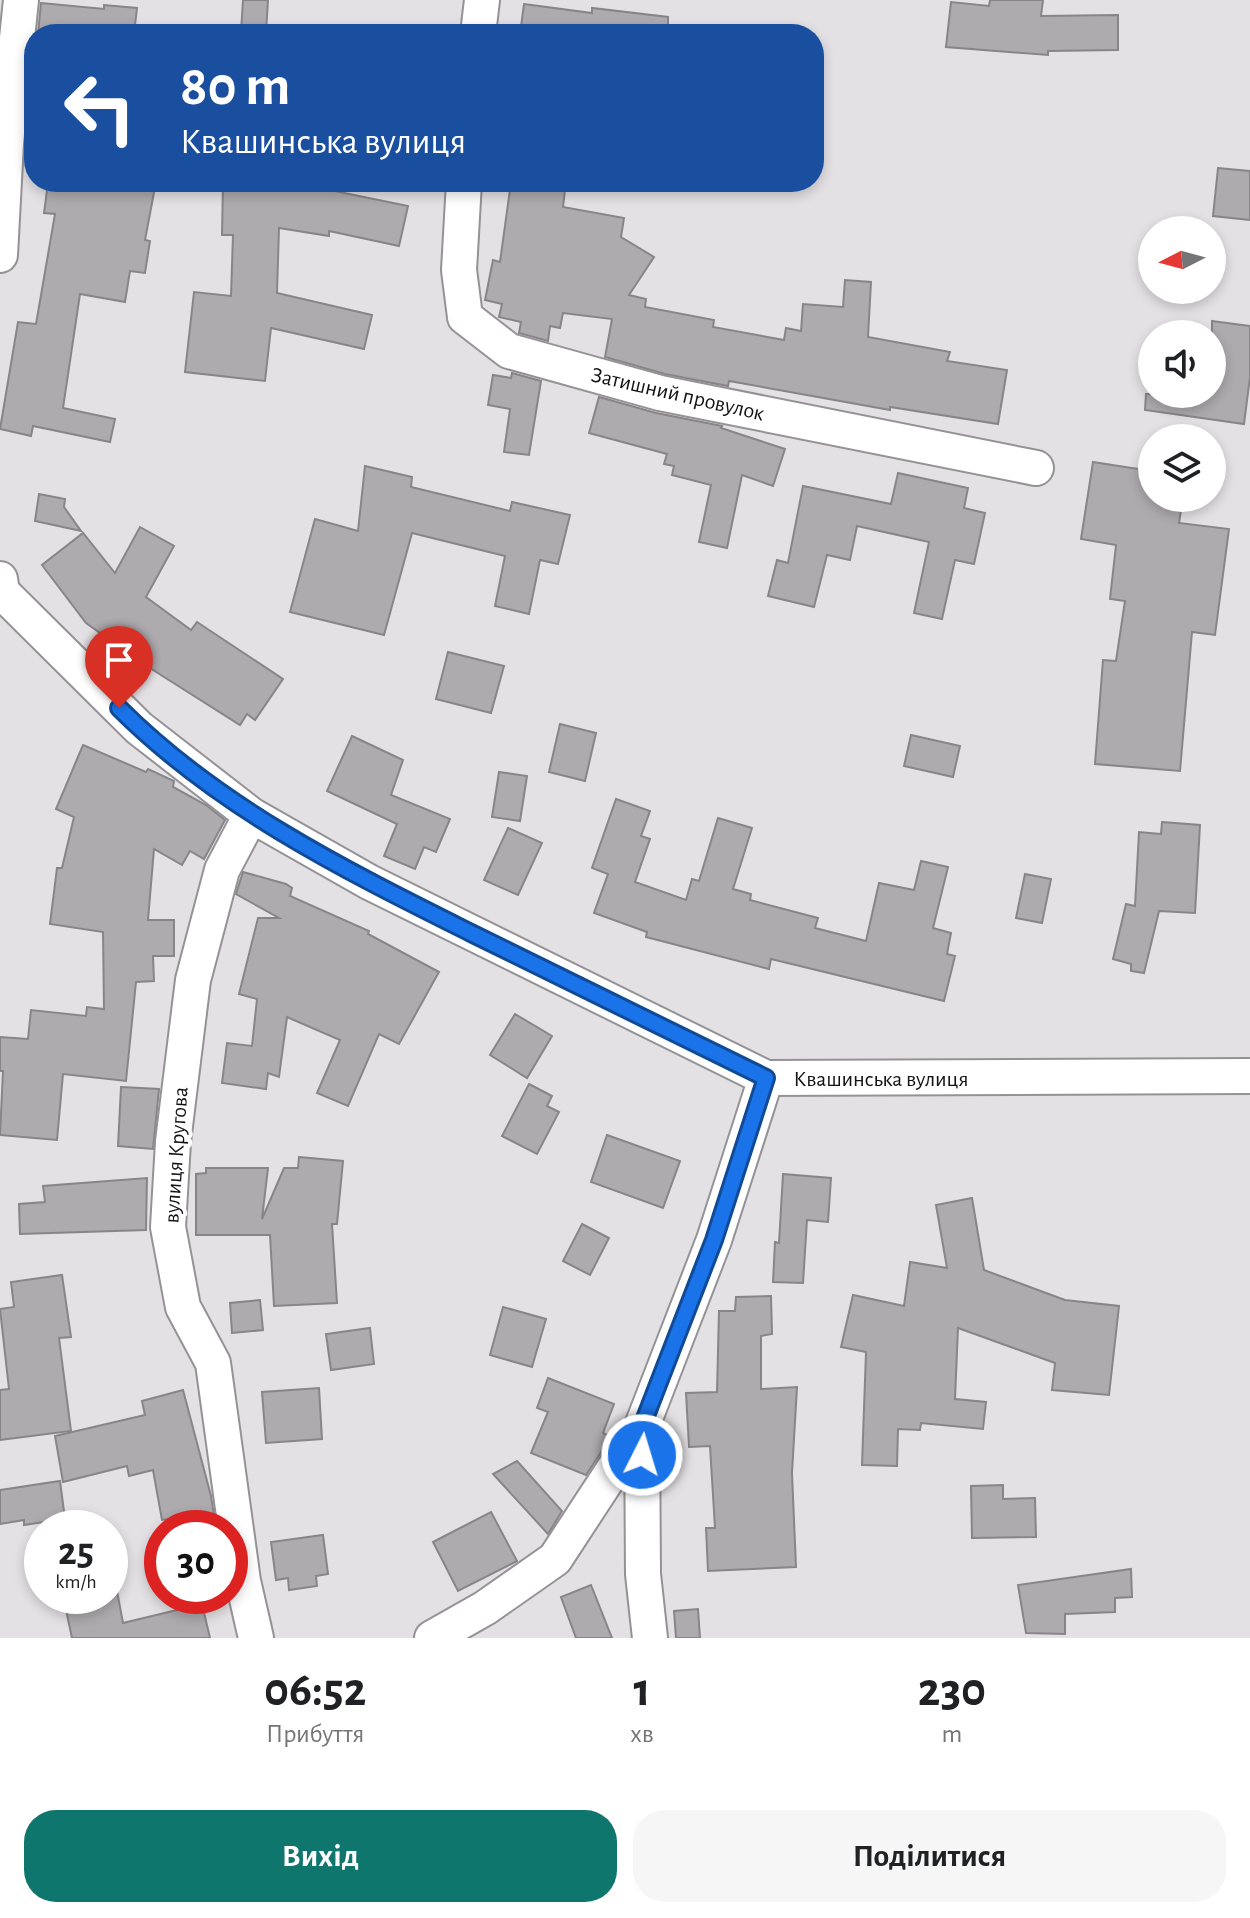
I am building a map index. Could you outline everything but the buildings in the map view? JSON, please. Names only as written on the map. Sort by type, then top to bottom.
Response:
[{"type":"street","points":[[0,255],[20,143],[21,0]]},
{"type":"street","points":[[479,24],[482,0]]},
{"type":"street","name":"Затишний провулок","points":[[463,192],[459,270],[465,317],[509,351],[660,393],[1036,468]]},
{"type":"street","name":"Квашинська вулиця","points":[[0,579],[2,592],[139,728],[251,815],[369,882],[766,1078],[1250,1076]]},
{"type":"street","name":"вулиця Кругова","points":[[251,815],[222,870],[193,980],[173,1142],[168,1227],[183,1307],[213,1363],[243,1581],[256,1638]]},
{"type":"street","points":[[432,1638],[485,1608],[555,1559],[642,1426],[714,1240],[766,1078]]},
{"type":"street","points":[[642,1426],[643,1574],[650,1638]]},
{"type":"route","points":[[119,708],[139,728],[251,815],[369,882],[766,1078],[714,1240],[642,1426],[642,1455]]}]
